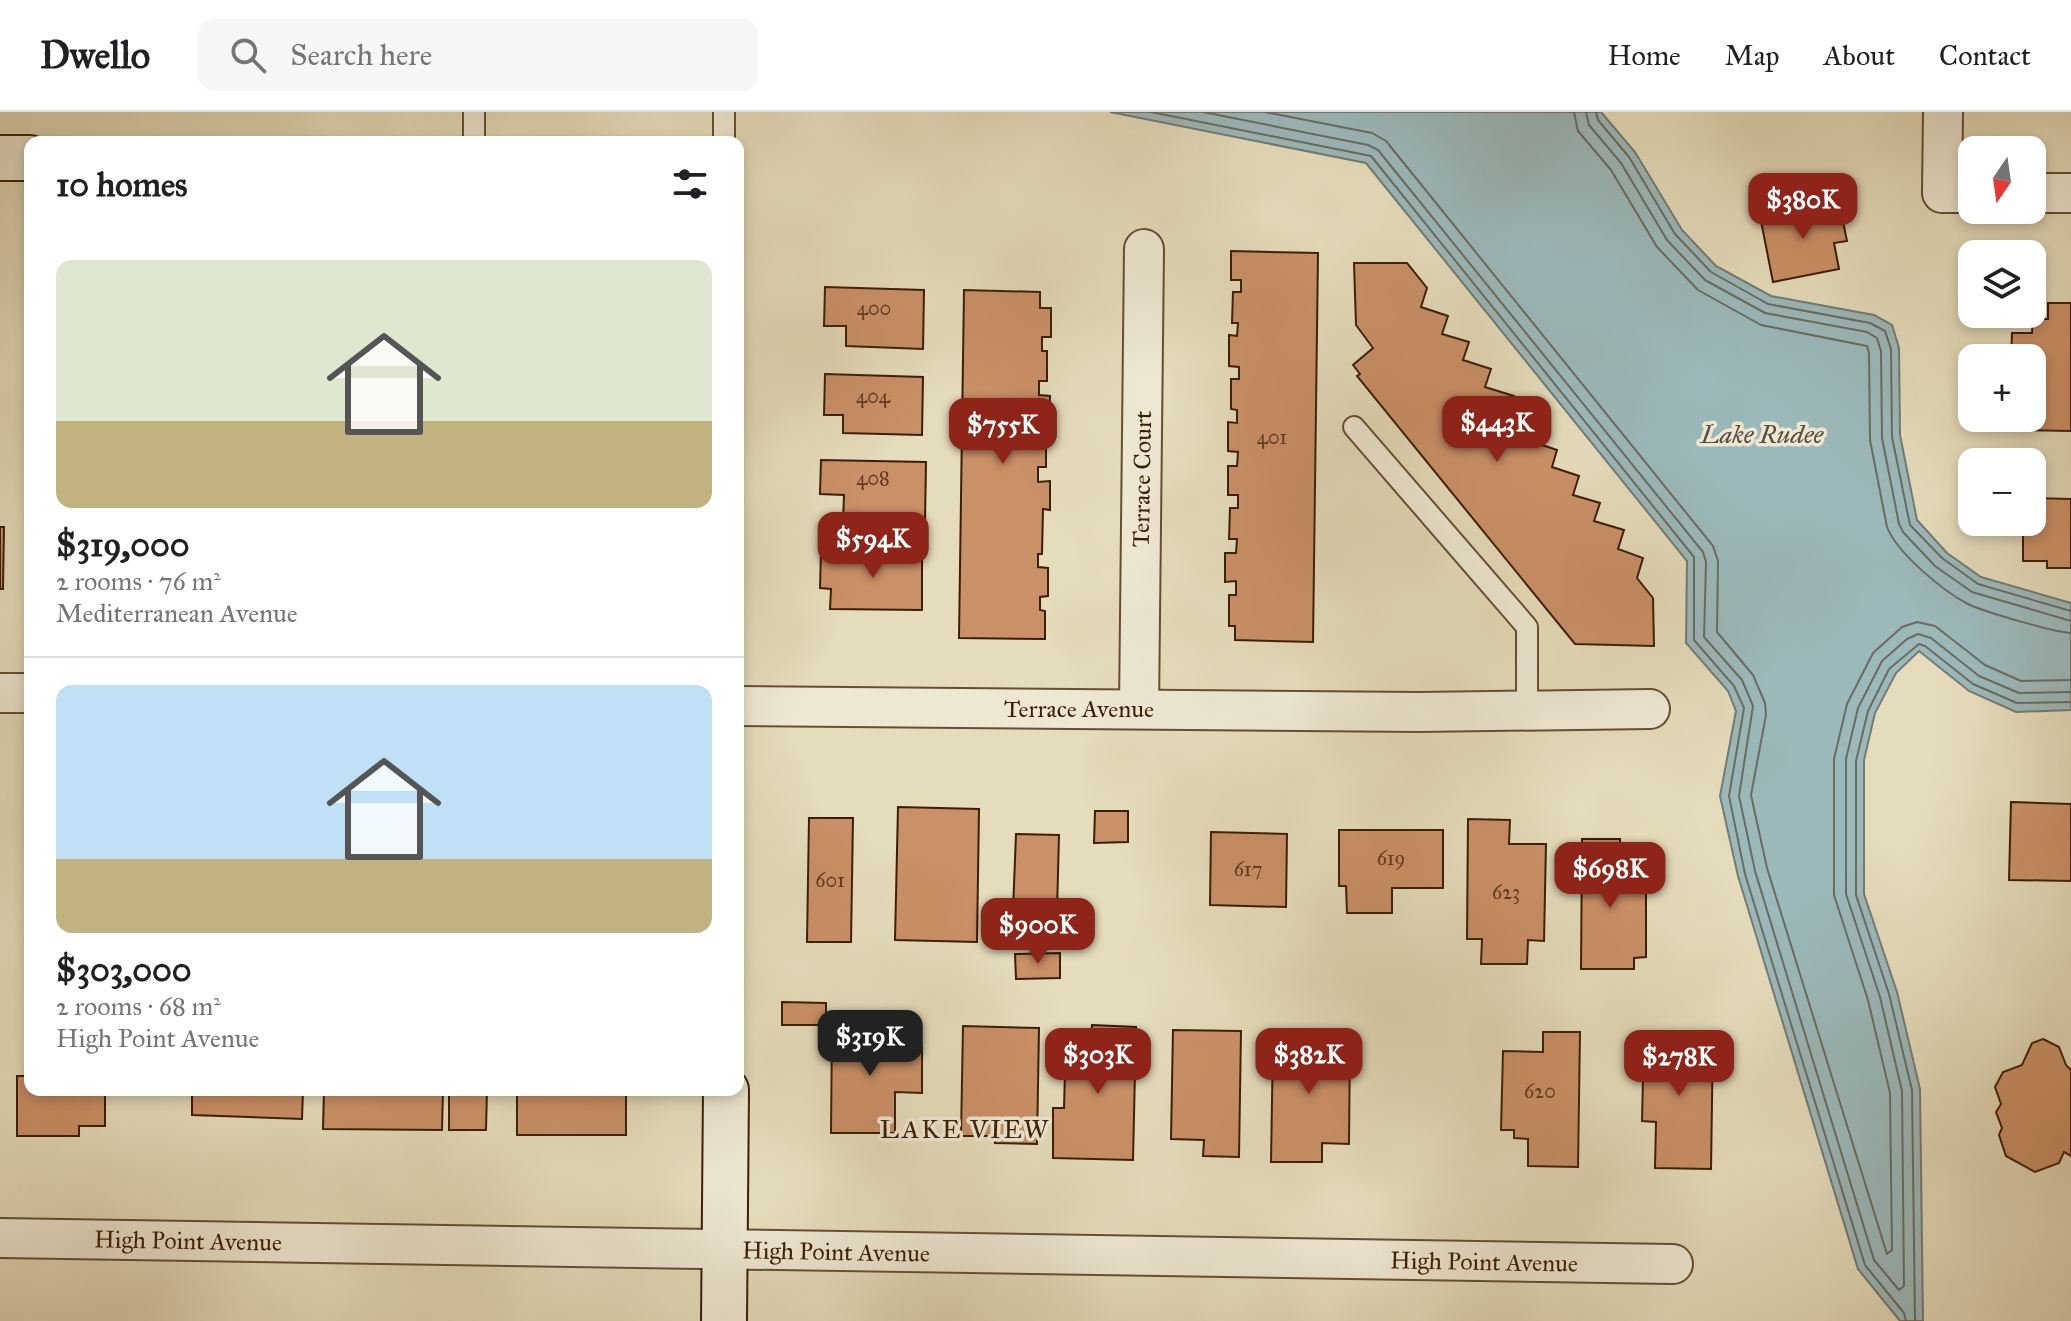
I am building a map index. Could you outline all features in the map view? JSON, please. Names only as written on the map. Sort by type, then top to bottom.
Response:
[{"type":"street","points":[[1943,112],[1957,193]]},
{"type":"street","points":[[0,158],[24,158]]},
{"type":"street","points":[[2046,193],[2071,193]]},
{"type":"street","name":"Terrace Court","points":[[1139,709],[1144,249]]},
{"type":"street","points":[[0,693],[24,693]]},
{"type":"street","name":"Terrace Avenue","points":[[744,706],[1419,712],[1527,710]]},
{"type":"street","points":[[1527,710],[1650,709]]},
{"type":"street","points":[[724,1321],[726,1096]]},
{"type":"street","name":"High Point Avenue","points":[[0,1238],[1673,1264]]},
{"type":"lane","points":[[474,112],[474,136]]},
{"type":"lane","points":[[724,112],[724,136]]},
{"type":"lane","points":[[1354,427],[1527,627],[1527,710]]},
{"type":"water","name":"Lake Rudee","points":[[1110,112],[1601,112],[1635,152],[1682,230],[1716,266],[1771,296],[1874,315],[1892,325],[1899,348],[1900,435],[1917,520],[1947,553],[1981,577],[2071,603],[2071,710],[2016,712],[1969,691],[1919,651],[1896,673],[1875,713],[1864,760],[1864,894],[1897,992],[1920,1089],[1923,1321],[1900,1321],[1858,1269],[1738,876],[1720,796],[1736,711],[1728,691],[1686,643],[1687,561],[1366,163]]},
{"type":"building","points":[[1839,202],[1847,241],[1834,243],[1839,269],[1773,282],[1760,216]]},
{"type":"building","points":[[1231,251],[1318,253],[1313,642],[1235,640],[1235,626],[1229,626],[1229,595],[1236,595],[1236,581],[1225,582],[1225,553],[1236,553],[1237,539],[1229,539],[1230,508],[1238,508],[1238,495],[1228,495],[1228,466],[1237,466],[1238,452],[1228,451],[1228,422],[1237,423],[1237,410],[1231,409],[1231,379],[1239,379],[1239,367],[1229,366],[1229,335],[1237,336],[1238,323],[1232,323],[1233,292],[1241,292],[1241,280],[1231,280]]},
{"type":"building","points":[[1354,263],[1407,263],[1427,288],[1421,307],[1448,316],[1442,334],[1469,342],[1463,360],[1491,369],[1485,387],[1514,396],[1508,414],[1535,423],[1530,441],[1557,450],[1552,467],[1579,476],[1573,495],[1600,503],[1594,521],[1624,530],[1618,549],[1643,558],[1637,578],[1653,598],[1654,646],[1575,644],[1357,376],[1360,374],[1353,365],[1373,348],[1356,325]]},
{"type":"building","points":[[825,287],[924,290],[923,349],[846,346],[846,326],[824,326]]},
{"type":"building","points":[[964,290],[1040,292],[1040,308],[1051,308],[1051,337],[1042,337],[1042,351],[1047,351],[1047,381],[1039,381],[1039,395],[1050,396],[1049,425],[1041,425],[1040,439],[1046,438],[1046,467],[1038,467],[1038,482],[1050,481],[1050,510],[1043,509],[1042,554],[1038,554],[1038,567],[1048,568],[1048,596],[1040,597],[1040,610],[1045,611],[1045,639],[959,638]]},
{"type":"building","points":[[2048,303],[2071,303],[2071,431],[2046,431],[2046,344],[2012,344],[2012,333],[2032,333],[2032,328],[2046,328]]},
{"type":"building","points":[[825,374],[923,377],[922,435],[843,433],[843,415],[824,415]]},
{"type":"building","points":[[821,460],[926,462],[925,523],[843,522],[844,495],[820,494]]},
{"type":"building","points":[[2046,498],[2071,499],[2071,568],[2047,568],[2047,561],[2023,561],[2023,536],[2046,536]]},
{"type":"building","points":[[0,527],[4,527],[3,589],[0,589]]},
{"type":"building","points":[[821,550],[922,552],[922,610],[830,609],[831,589],[820,588]]},
{"type":"building","points":[[2011,802],[2071,804],[2071,881],[2009,880]]},
{"type":"building","points":[[898,807],[979,809],[977,942],[895,940]]},
{"type":"building","points":[[1095,811],[1128,811],[1128,842],[1094,843]]},
{"type":"building","points":[[809,818],[853,818],[851,942],[807,942]]},
{"type":"building","points":[[1468,819],[1510,820],[1509,844],[1546,844],[1544,941],[1528,940],[1527,964],[1481,964],[1482,939],[1467,939]]},
{"type":"building","points":[[1339,830],[1443,830],[1443,888],[1392,888],[1392,913],[1347,913],[1346,886],[1339,886]]},
{"type":"building","points":[[1211,832],[1287,834],[1286,907],[1210,905]]},
{"type":"building","points":[[1016,834],[1059,835],[1057,912],[1013,910]]},
{"type":"building","points":[[1582,839],[1620,839],[1620,884],[1646,884],[1646,957],[1634,958],[1634,969],[1581,969]]},
{"type":"building","points":[[1060,953],[1060,978],[1016,979],[1015,954]]},
{"type":"building","points":[[782,1002],[826,1003],[826,1025],[782,1025]]},
{"type":"building","points":[[832,1025],[896,1026],[896,1046],[922,1047],[922,1093],[895,1092],[895,1133],[831,1133]]},
{"type":"building","points":[[1092,1025],[1136,1027],[1133,1160],[1053,1158],[1053,1108],[1064,1108],[1066,1035],[1091,1035]]},
{"type":"building","points":[[963,1026],[1039,1028],[1037,1144],[995,1143],[995,1136],[961,1136]]},
{"type":"building","points":[[1279,1029],[1306,1030],[1306,1040],[1350,1041],[1349,1144],[1322,1143],[1322,1162],[1271,1162],[1273,1040],[1278,1040]]},
{"type":"building","points":[[1173,1030],[1241,1031],[1239,1157],[1203,1156],[1204,1140],[1171,1139]]},
{"type":"building","points":[[1543,1032],[1580,1032],[1578,1167],[1528,1166],[1528,1139],[1514,1138],[1514,1130],[1501,1130],[1503,1051],[1543,1052]]},
{"type":"building","points":[[1644,1033],[1713,1034],[1711,1169],[1655,1168],[1656,1122],[1642,1121]]},
{"type":"building","points":[[2043,1039],[2059,1047],[2071,1070],[2071,1156],[2064,1152],[2059,1163],[2035,1172],[2006,1156],[1999,1135],[2002,1128],[1996,1112],[2001,1104],[1995,1087],[2003,1072],[2022,1065],[2032,1043]]},
{"type":"building","points":[[17,1076],[24,1076],[24,1096],[105,1096],[105,1126],[79,1126],[79,1136],[17,1136]]},
{"type":"building","points":[[192,1096],[303,1096],[302,1119],[192,1115]]},
{"type":"building","points":[[324,1096],[443,1096],[442,1130],[323,1129]]},
{"type":"building","points":[[449,1096],[487,1096],[486,1130],[449,1130]]},
{"type":"building","points":[[517,1096],[626,1096],[626,1135],[517,1135]]},
{"type":"district","name":"LAKE VIEW","points":[[965,1129]]}]
